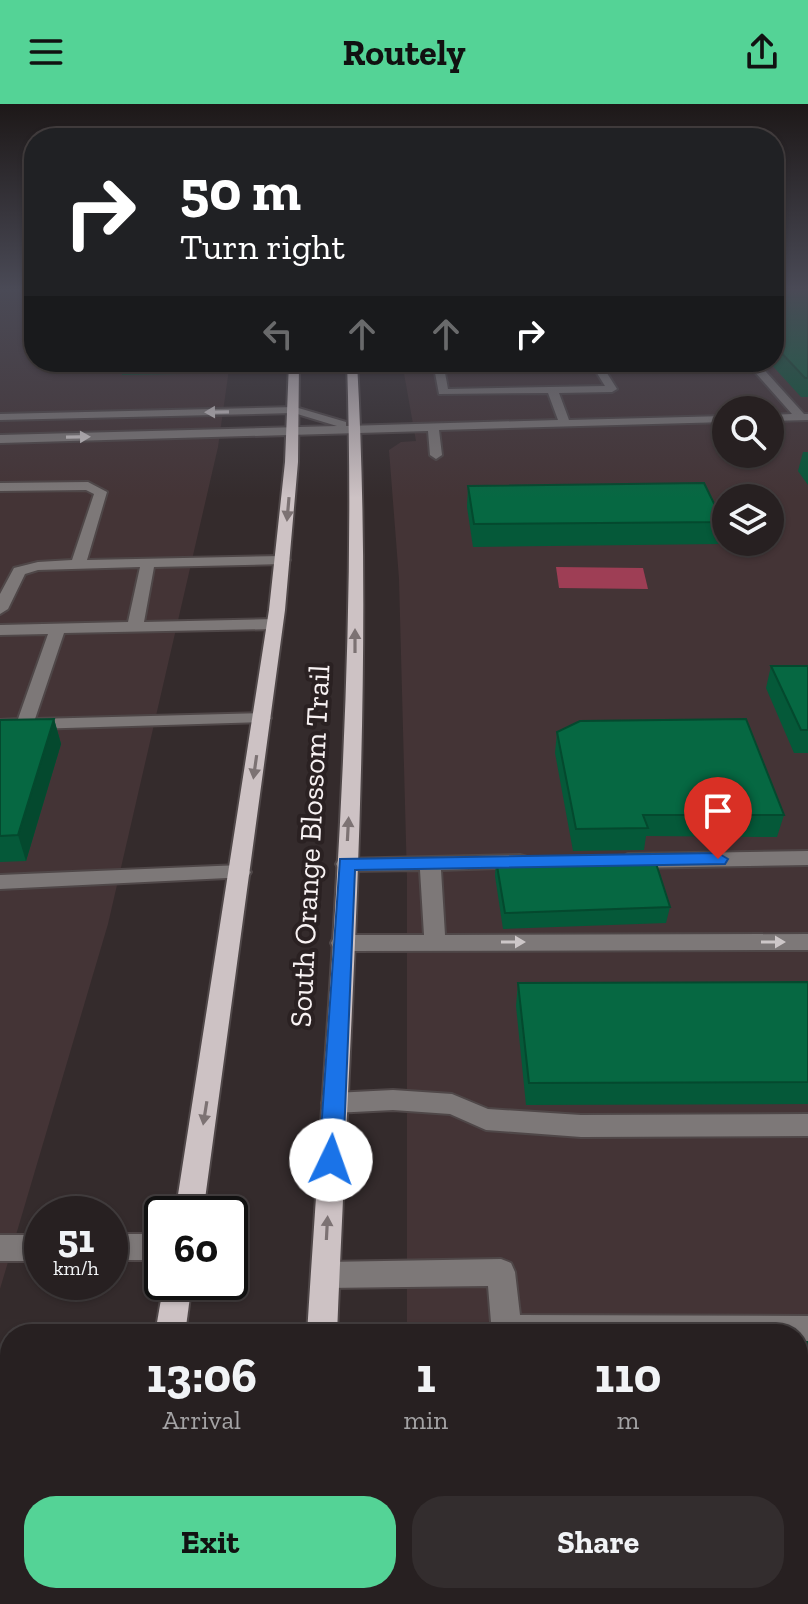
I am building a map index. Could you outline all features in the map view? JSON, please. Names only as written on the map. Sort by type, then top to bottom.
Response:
[{"type":"main road","name":"South Orange Blossom Trail","points":[[192,1196],[241,872],[283,560],[294,431],[294,372]]},
{"type":"main road","name":"South Orange Blossom Trail","points":[[323,1324],[354,719],[352,372]]},
{"type":"main road","points":[[172,1324],[175,1300]]},
{"type":"street","points":[[440,372],[443,392],[612,389],[601,372]]},
{"type":"street","points":[[761,372],[805,418]]},
{"type":"street","points":[[552,390],[565,423]]},
{"type":"street","points":[[0,417],[295,410],[355,429]]},
{"type":"street","points":[[784,418],[805,418]]},
{"type":"street","points":[[0,439],[712,419]]},
{"type":"street","points":[[433,426],[436,455]]},
{"type":"street","points":[[0,487],[98,488],[101,497],[78,564]]},
{"type":"street","points":[[0,609],[19,571],[38,566],[283,560]]},
{"type":"street","points":[[135,627],[148,563]]},
{"type":"street","points":[[0,630],[275,624]]},
{"type":"street","points":[[25,724],[58,628]]},
{"type":"street","points":[[0,725],[262,718]]},
{"type":"street","points":[[605,861],[808,858]]},
{"type":"street","points":[[346,864],[543,861]]},
{"type":"street","points":[[430,863],[435,942]]},
{"type":"street","points":[[0,882],[241,872]]},
{"type":"street","points":[[342,943],[808,942]]},
{"type":"street","points":[[334,1103],[393,1100],[452,1104],[486,1119],[581,1126],[808,1125]]},
{"type":"street","points":[[0,1248],[24,1248]]},
{"type":"street","points":[[325,1275],[501,1272],[505,1324]]},
{"type":"shaded area","points":[[0,358],[24,358],[24,372],[229,372],[218,447],[108,924],[28,1196],[24,1196],[24,1208],[0,1289]]},
{"type":"shaded area","points":[[784,358],[808,358],[808,1324],[407,1324],[407,879],[399,579],[389,450],[401,442],[416,441],[404,372],[784,372]]},
{"type":"shaded area","points":[[556,567],[643,568],[648,589],[559,588]]},
{"type":"building","points":[[786,358],[808,358],[808,378]]},
{"type":"building","points":[[704,483],[712,499],[712,522],[474,524],[468,486]]},
{"type":"building","points":[[771,666],[808,666],[808,730],[801,730]]},
{"type":"building","points":[[54,719],[18,835],[0,836],[0,720]]},
{"type":"building","points":[[746,719],[784,815],[643,815],[648,828],[576,829],[557,732],[580,721]]},
{"type":"building","points":[[653,854],[670,907],[505,913],[496,860]]},
{"type":"building","points":[[808,982],[808,1082],[529,1083],[518,983]]},
{"type":"route","points":[[331,1160],[346,864],[718,859]]}]
